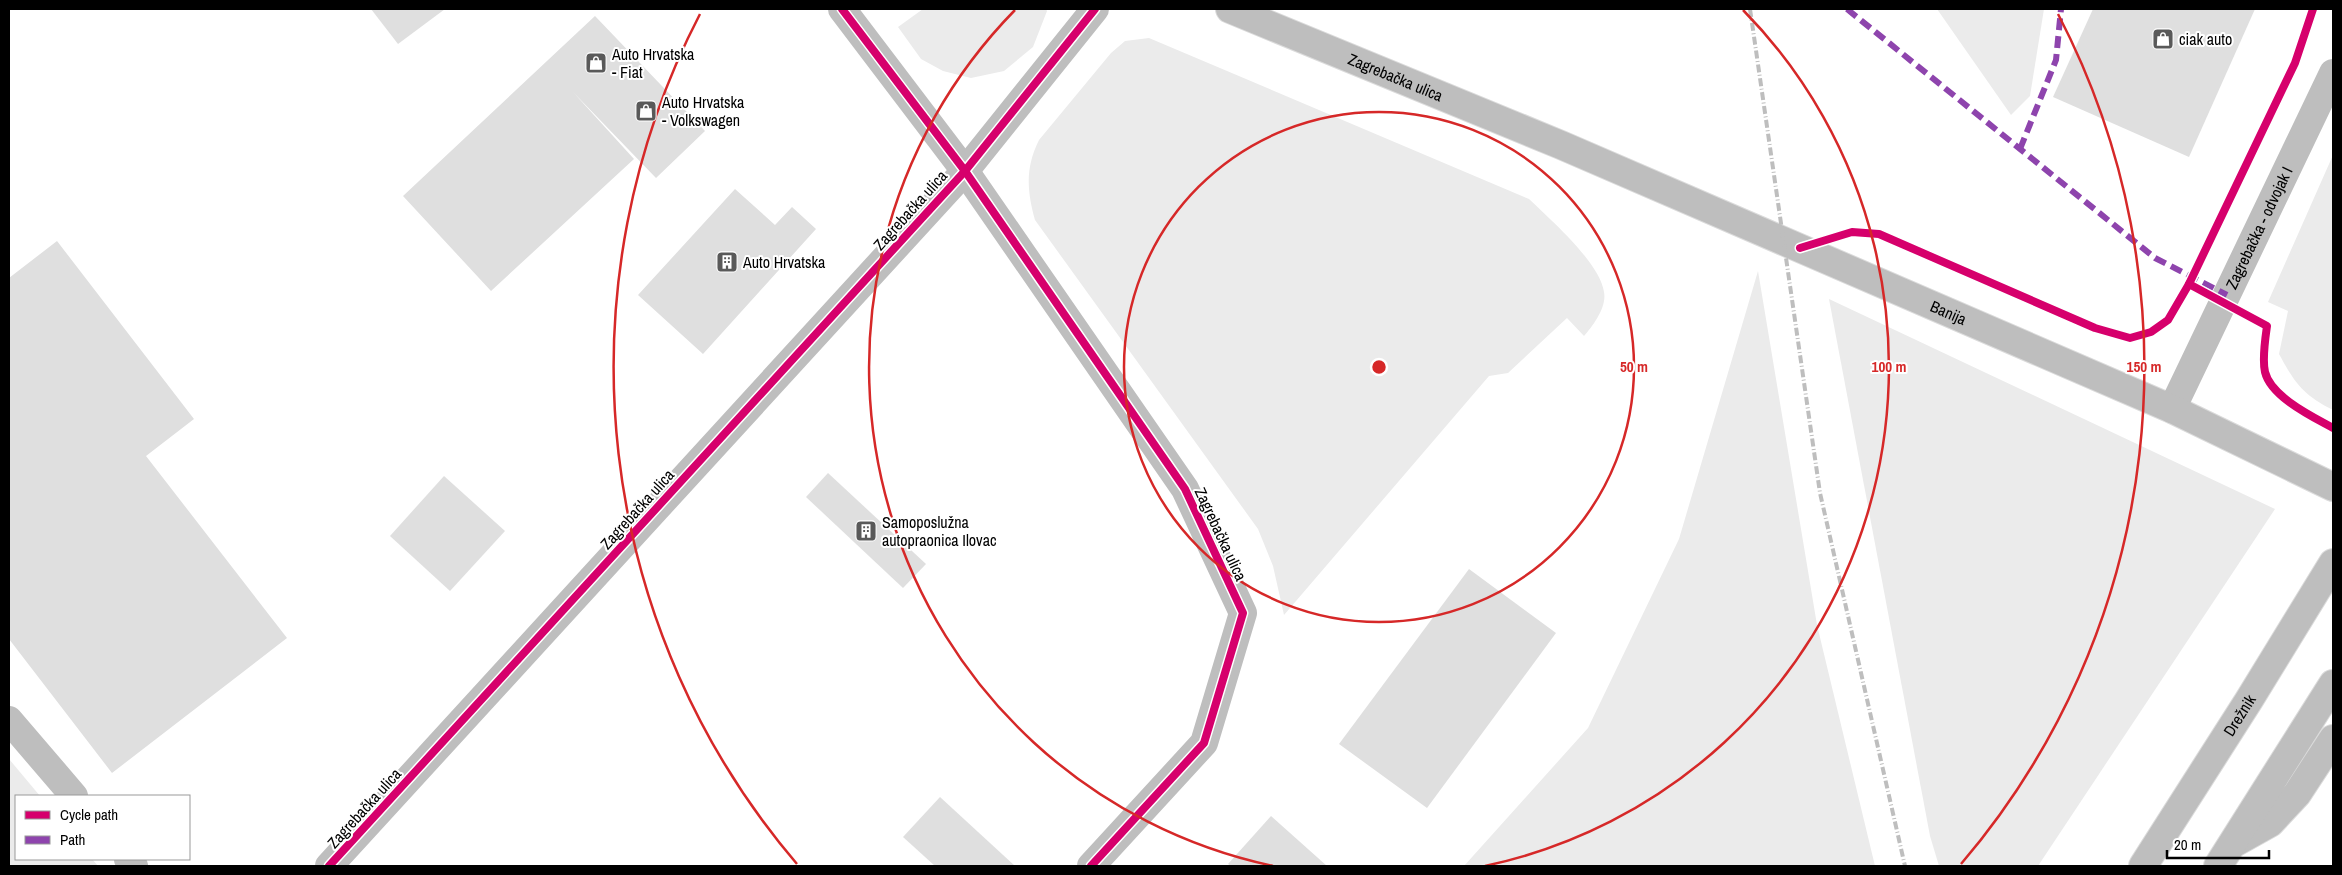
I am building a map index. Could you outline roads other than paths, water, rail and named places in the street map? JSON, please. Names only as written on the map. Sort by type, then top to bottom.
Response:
[{"type":"main road","name":"Zagrebačka ulica","points":[[842,9],[965,171],[1185,489],[1242,613],[1204,743],[1091,866]]},
{"type":"main road","name":"Zagrebačka ulica","points":[[329,866],[965,171],[1095,9]]},
{"type":"main road","name":"Zagrebačka ulica","points":[[1230,9],[1561,145]]},
{"type":"main road","name":"Zagrebačka - odvojak I","points":[[2172,409],[2333,73]]},
{"type":"main road","name":"Banija","points":[[1561,145],[2172,409],[2333,487]]},
{"type":"main road","name":"Drežnik","points":[[2142,866],[2250,700],[2333,563]]},
{"type":"main road","points":[[2225,855],[2333,684]]},
{"type":"main road","points":[[9,720],[73,795]]},
{"type":"main road","points":[[2225,855],[2270,824],[2297,794],[2333,739]]},
{"type":"railway","points":[[1750,9],[1820,493],[1905,866]]},
{"type":"place","name":"ciak auto","points":[[2163,39]]},
{"type":"place","name":"Auto Hrvatska - Fiat","points":[[596,63]]},
{"type":"place","name":"Auto Hrvatska - Volkswagen","points":[[646,111]]},
{"type":"place","name":"Auto Hrvatska","points":[[727,262]]},
{"type":"place","name":"Samoposlužna autopraonica Ilovac","points":[[866,531]]}]
